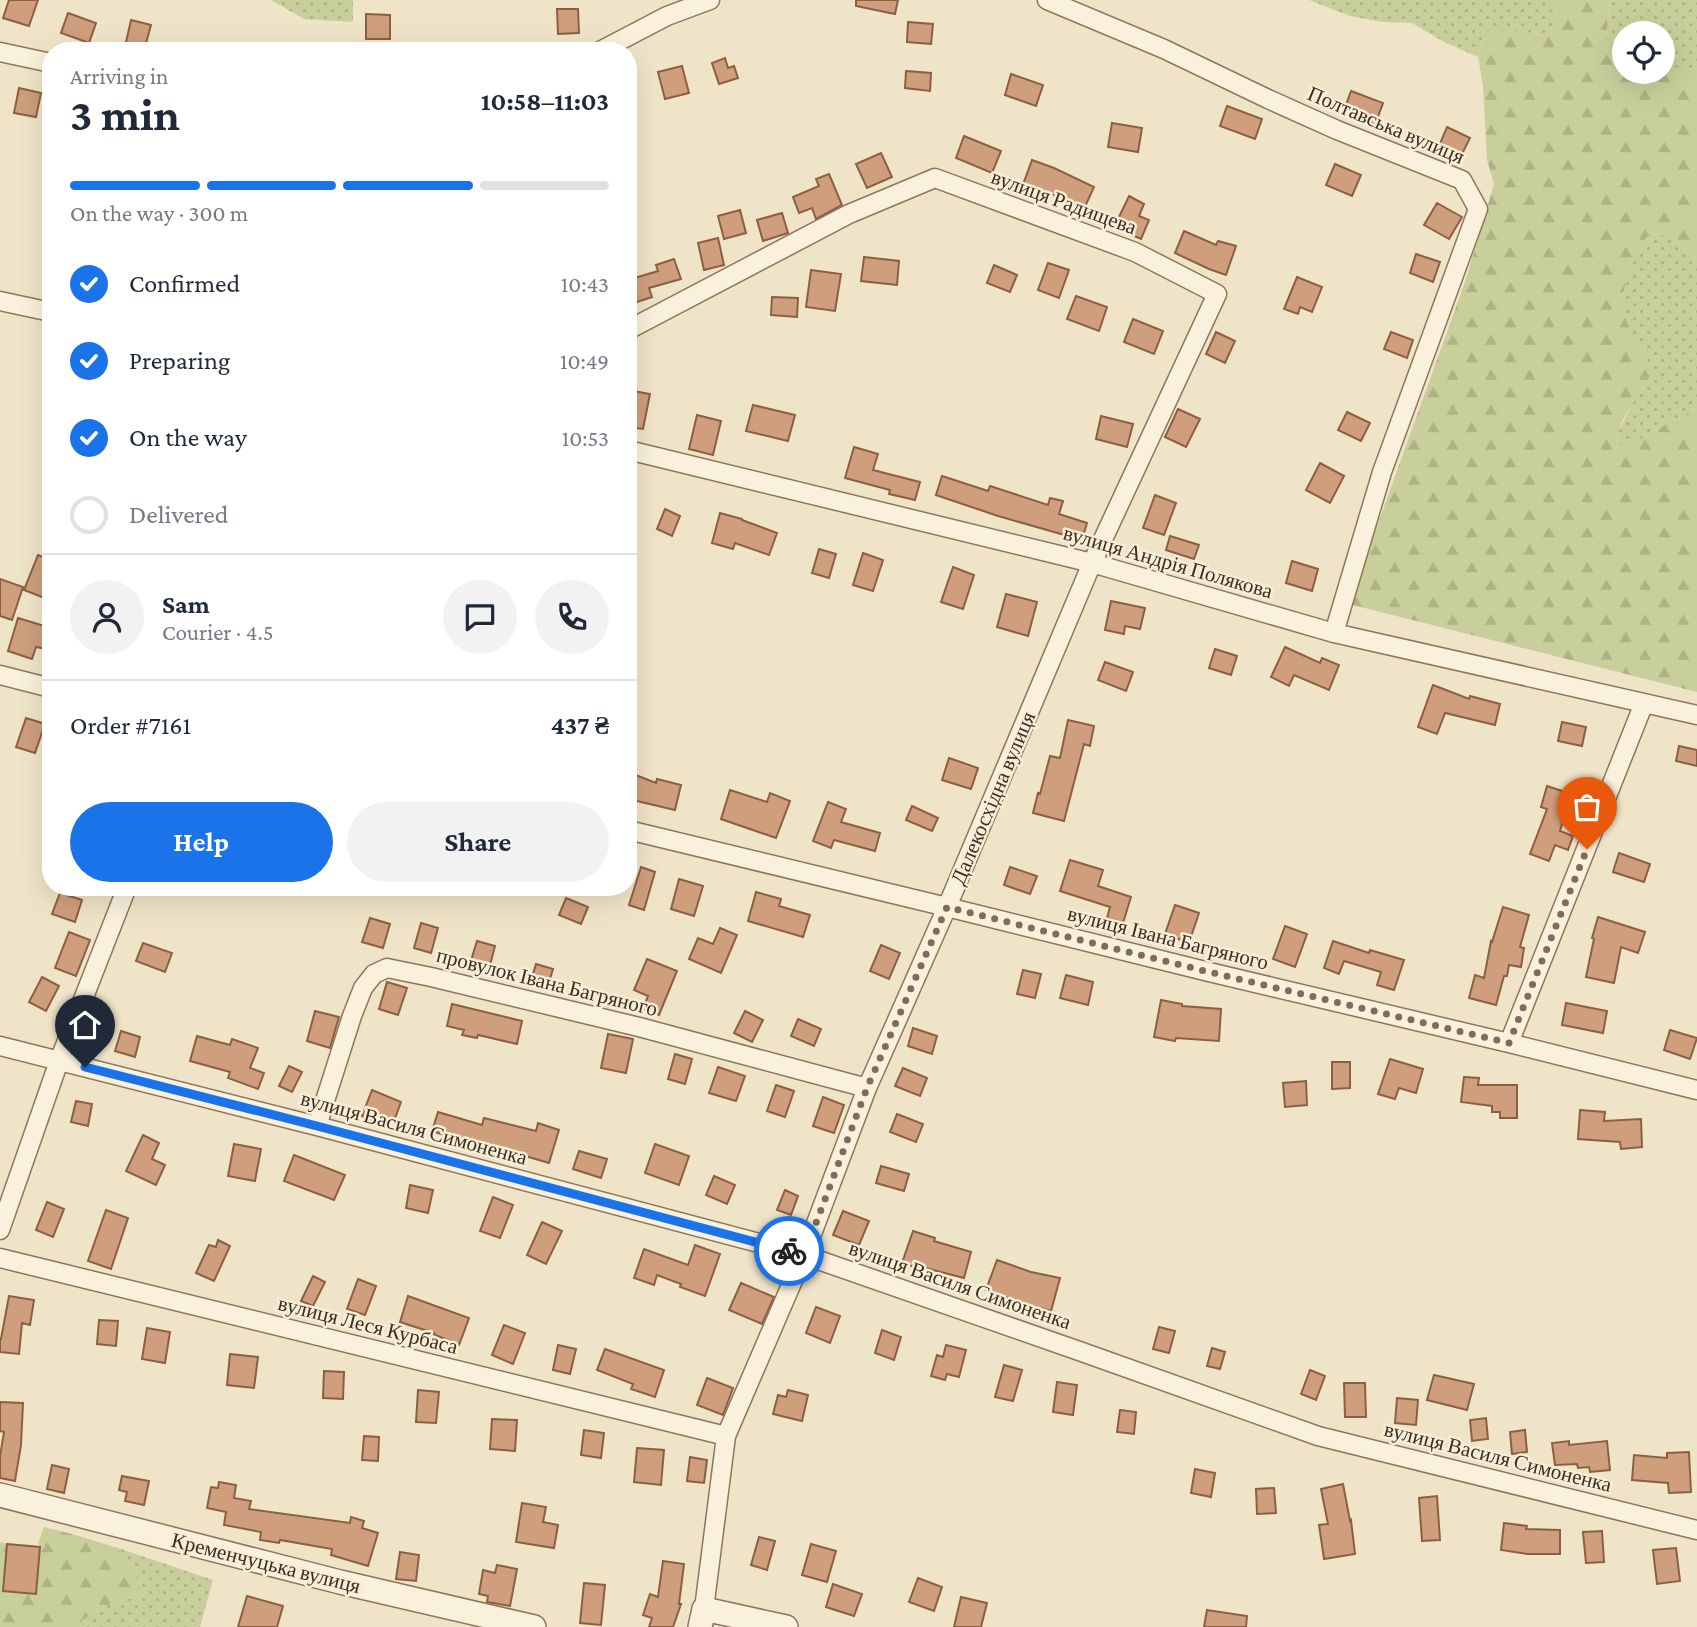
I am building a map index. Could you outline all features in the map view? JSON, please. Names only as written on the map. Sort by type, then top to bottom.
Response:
[{"type":"street","points":[[617,42],[667,16],[710,0]]},
{"type":"street","name":"Полтавська вулиця","points":[[1047,0],[1164,49],[1337,130],[1462,180],[1478,209],[1382,472],[1334,633]]},
{"type":"street","points":[[0,52],[42,61]]},
{"type":"street","name":"вулиця Радищева","points":[[637,325],[849,214],[935,178],[1135,252],[1217,295],[1092,563]]},
{"type":"street","points":[[0,301],[42,310]]},
{"type":"street","name":"вулиця Андрія Полякова","points":[[637,452],[1092,563],[1334,633],[1697,715]]},
{"type":"street","name":"Далекосхідна вулиця","points":[[702,1618],[726,1436],[804,1255],[867,1088],[947,907],[1092,563]]},
{"type":"street","points":[[0,676],[42,686]]},
{"type":"street","points":[[1509,1043],[1644,703]]},
{"type":"street","name":"вулиця Івана Багряного","points":[[637,832],[1697,1090]]},
{"type":"street","points":[[0,1230],[59,1061],[123,896]]},
{"type":"street","name":"провулок Івана Багряного","points":[[317,1126],[363,988],[374,974],[387,968],[639,1027],[867,1088]]},
{"type":"street","name":"вулиця Василя Симоненка","points":[[0,1046],[317,1126],[804,1255],[1318,1436],[1697,1530]]},
{"type":"street","name":"вулиця Леся Курбаса","points":[[0,1258],[726,1436]]},
{"type":"street","name":"Кременчуцька вулиця","points":[[0,1494],[340,1583],[534,1627]]},
{"type":"street","points":[[702,1618],[786,1627]]},
{"type":"green space","points":[[271,0],[353,0],[353,22],[304,19]]},
{"type":"green space","points":[[1309,0],[1557,0],[1551,37],[1520,31],[1484,31],[1478,57],[1444,42],[1412,23],[1383,22],[1350,16]]},
{"type":"green space","points":[[1557,0],[1610,0],[1606,36],[1612,52],[1612,84],[1675,84],[1675,68],[1697,69],[1697,258],[1687,252],[1672,236],[1650,233],[1631,258],[1621,304],[1634,343],[1652,368],[1644,387],[1622,422],[1617,443],[1629,447],[1697,408],[1697,692],[1349,604],[1466,279],[1494,184],[1487,160],[1483,86],[1478,57],[1484,31],[1520,31],[1551,37]]},
{"type":"green space","points":[[1610,0],[1697,0],[1697,69],[1675,68],[1675,21],[1612,21],[1612,52],[1606,36]]},
{"type":"green space","points":[[1650,233],[1672,236],[1687,252],[1697,258],[1697,408],[1657,429],[1629,448],[1617,443],[1618,432],[1632,404],[1645,356],[1634,343],[1621,304],[1631,258]]},
{"type":"green space","points":[[44,1527],[118,1548],[146,1594],[110,1604],[79,1622],[80,1627],[0,1627],[0,1542],[7,1544],[3,1591],[36,1594],[40,1547],[38,1543]]},
{"type":"green space","points":[[118,1548],[213,1580],[200,1627],[80,1627],[78,1622],[110,1604],[146,1594]]},
{"type":"building","points":[[9,0],[38,0],[29,26],[3,18]]},
{"type":"building","points":[[856,0],[898,0],[895,14],[856,6]]},
{"type":"building","points":[[557,9],[578,9],[579,33],[558,34]]},
{"type":"building","points":[[68,13],[96,23],[89,42],[61,33]]},
{"type":"building","points":[[366,14],[390,15],[390,39],[366,39]]},
{"type":"building","points":[[131,20],[151,25],[146,42],[126,42]]},
{"type":"building","points":[[908,22],[933,24],[931,44],[907,42]]},
{"type":"building","points":[[725,58],[728,68],[734,66],[738,78],[719,84],[712,63]]},
{"type":"building","points":[[682,66],[689,93],[665,99],[658,72]]},
{"type":"building","points":[[906,71],[931,73],[930,91],[905,88]]},
{"type":"building","points":[[1011,74],[1043,85],[1036,106],[1005,95]]},
{"type":"building","points":[[19,88],[41,93],[36,117],[14,113]]},
{"type":"building","points":[[1351,91],[1383,103],[1375,125],[1343,113]]},
{"type":"building","points":[[1227,106],[1262,119],[1255,139],[1220,126]]},
{"type":"building","points":[[1112,123],[1142,128],[1138,152],[1108,147]]},
{"type":"building","points":[[1447,127],[1470,138],[1461,156],[1439,146]]},
{"type":"building","points":[[964,136],[1001,151],[992,173],[956,158]]},
{"type":"building","points":[[881,153],[892,177],[867,188],[856,164]]},
{"type":"building","points":[[1032,160],[1094,187],[1084,209],[1045,191],[1043,198],[1021,190]]},
{"type":"building","points":[[1335,164],[1361,175],[1352,196],[1326,185]]},
{"type":"building","points":[[829,174],[842,205],[816,219],[812,208],[799,213],[793,197],[819,186],[816,179]]},
{"type":"building","points":[[1129,196],[1144,204],[1139,216],[1149,220],[1141,239],[1125,232],[1128,226],[1117,221]]},
{"type":"building","points":[[1437,203],[1462,217],[1449,239],[1424,225]]},
{"type":"building","points":[[740,210],[746,233],[724,239],[718,216]]},
{"type":"building","points":[[782,213],[788,233],[763,241],[757,220]]},
{"type":"building","points":[[1184,231],[1216,245],[1218,241],[1236,246],[1226,275],[1175,253]]},
{"type":"building","points":[[718,238],[724,265],[704,270],[698,243]]},
{"type":"building","points":[[1416,254],[1440,262],[1433,282],[1410,273]]},
{"type":"building","points":[[864,257],[899,261],[897,285],[861,281]]},
{"type":"building","points":[[674,259],[681,279],[649,288],[652,297],[637,302],[637,277],[658,271],[656,265]]},
{"type":"building","points":[[1048,263],[1069,270],[1059,298],[1038,290]]},
{"type":"building","points":[[994,265],[1017,275],[1010,292],[987,283]]},
{"type":"building","points":[[811,270],[841,274],[835,311],[806,307]]},
{"type":"building","points":[[1297,277],[1322,287],[1312,312],[1300,307],[1298,314],[1284,309]]},
{"type":"building","points":[[1076,296],[1107,307],[1099,331],[1067,319]]},
{"type":"building","points":[[772,297],[798,298],[797,317],[771,315]]},
{"type":"building","points":[[1133,319],[1163,331],[1154,354],[1124,342]]},
{"type":"building","points":[[1216,332],[1235,341],[1225,363],[1206,354]]},
{"type":"building","points":[[1391,332],[1413,340],[1407,358],[1384,349]]},
{"type":"building","points":[[637,392],[650,394],[643,429],[637,428]]},
{"type":"building","points":[[753,405],[795,415],[788,441],[746,431]]},
{"type":"building","points":[[1178,409],[1200,419],[1186,447],[1165,437]]},
{"type":"building","points":[[1347,412],[1370,423],[1361,441],[1338,430]]},
{"type":"building","points":[[697,415],[721,421],[713,455],[689,449]]},
{"type":"building","points":[[1101,416],[1133,424],[1127,447],[1096,439]]},
{"type":"building","points":[[854,447],[878,454],[873,470],[920,482],[915,500],[845,478]]},
{"type":"building","points":[[1320,463],[1344,476],[1330,503],[1306,490]]},
{"type":"building","points":[[942,476],[988,491],[990,486],[1048,505],[1050,498],[1063,501],[1059,514],[1087,523],[1082,540],[936,495]]},
{"type":"building","points":[[1155,495],[1176,503],[1164,535],[1143,528]]},
{"type":"building","points":[[665,509],[680,516],[672,536],[657,529]]},
{"type":"building","points":[[720,513],[777,533],[769,555],[735,543],[733,549],[712,543]]},
{"type":"building","points":[[1170,536],[1199,545],[1194,559],[1166,550]]},
{"type":"building","points":[[819,549],[836,554],[829,578],[812,573]]},
{"type":"building","points":[[863,553],[883,560],[873,591],[853,585]]},
{"type":"building","points":[[38,555],[42,557],[42,597],[24,590]]},
{"type":"building","points":[[1292,561],[1318,569],[1312,591],[1286,583]]},
{"type":"building","points":[[953,567],[974,575],[963,609],[941,602]]},
{"type":"building","points":[[0,579],[23,587],[12,620],[0,616]]},
{"type":"building","points":[[1006,594],[1037,602],[1028,636],[997,627]]},
{"type":"building","points":[[1111,601],[1145,608],[1140,629],[1125,626],[1124,634],[1105,630]]},
{"type":"building","points":[[18,618],[42,625],[42,648],[36,647],[32,659],[8,651]]},
{"type":"building","points":[[1285,647],[1320,663],[1322,658],[1339,665],[1329,690],[1294,675],[1289,686],[1271,677]]},
{"type":"building","points":[[1215,649],[1237,656],[1231,675],[1209,668]]},
{"type":"building","points":[[1105,662],[1133,672],[1126,691],[1098,680]]},
{"type":"building","points":[[1433,685],[1469,699],[1470,696],[1500,704],[1495,725],[1445,713],[1437,734],[1418,727]]},
{"type":"building","points":[[26,718],[42,723],[42,733],[35,753],[16,747]]},
{"type":"building","points":[[1068,720],[1094,726],[1090,746],[1084,744],[1064,821],[1033,813],[1050,756],[1060,758]]},
{"type":"building","points":[[1562,722],[1586,727],[1582,746],[1558,741]]},
{"type":"building","points":[[1679,746],[1697,750],[1697,766],[1676,761]]},
{"type":"building","points":[[949,758],[978,768],[971,789],[942,780]]},
{"type":"building","points":[[637,776],[656,783],[657,779],[681,785],[675,810],[637,801]]},
{"type":"building","points":[[1547,786],[1571,794],[1560,831],[1573,836],[1568,850],[1555,845],[1549,861],[1530,854],[1547,809],[1541,807]]},
{"type":"building","points":[[730,790],[767,802],[770,793],[790,801],[776,838],[721,819]]},
{"type":"building","points":[[828,802],[846,809],[841,822],[880,833],[875,851],[834,840],[831,848],[813,841]]},
{"type":"building","points":[[912,806],[938,818],[932,831],[906,820]]},
{"type":"building","points":[[1619,853],[1650,864],[1644,882],[1613,872]]},
{"type":"building","points":[[1070,860],[1103,870],[1098,886],[1131,897],[1123,923],[1107,918],[1110,907],[1060,891]]},
{"type":"building","points":[[641,867],[655,872],[644,910],[629,905],[632,896],[637,896],[637,880]]},
{"type":"building","points":[[1010,867],[1037,876],[1030,894],[1004,885]]},
{"type":"building","points":[[679,879],[703,886],[694,916],[671,909]]},
{"type":"building","points":[[756,892],[781,899],[779,906],[810,915],[803,937],[748,921]]},
{"type":"building","points":[[59,896],[82,900],[75,922],[52,914]]},
{"type":"building","points":[[566,898],[588,907],[581,924],[559,915]]},
{"type":"building","points":[[1175,905],[1199,913],[1189,943],[1165,934]]},
{"type":"building","points":[[1503,907],[1529,915],[1520,947],[1524,948],[1521,967],[1509,965],[1496,1005],[1469,998],[1475,975],[1484,978],[1491,941]]},
{"type":"building","points":[[1598,917],[1645,932],[1638,953],[1621,947],[1614,983],[1586,977]]},
{"type":"building","points":[[370,918],[390,924],[383,948],[362,942]]},
{"type":"building","points":[[421,923],[438,928],[431,953],[414,948]]},
{"type":"building","points":[[1285,926],[1307,934],[1295,967],[1273,959]]},
{"type":"building","points":[[720,928],[737,935],[721,973],[689,959],[698,938],[713,944]]},
{"type":"building","points":[[69,932],[90,940],[76,976],[55,968]]},
{"type":"building","points":[[477,941],[495,946],[488,973],[469,967]]},
{"type":"building","points":[[1333,941],[1369,953],[1370,950],[1404,960],[1394,990],[1377,985],[1381,972],[1344,961],[1339,974],[1324,968]]},
{"type":"building","points":[[143,943],[172,953],[165,972],[136,961]]},
{"type":"building","points":[[881,945],[900,953],[889,979],[870,971]]},
{"type":"building","points":[[647,959],[677,971],[659,1015],[643,1009],[648,996],[634,990]]},
{"type":"building","points":[[536,964],[553,969],[547,989],[530,984]]},
{"type":"building","points":[[1023,970],[1041,974],[1035,998],[1017,994]]},
{"type":"building","points":[[1066,975],[1093,982],[1088,1005],[1060,998]]},
{"type":"building","points":[[42,977],[59,986],[46,1011],[29,1002]]},
{"type":"building","points":[[387,982],[407,988],[398,1015],[379,1009]]},
{"type":"building","points":[[1161,1000],[1182,1006],[1221,1009],[1219,1041],[1176,1038],[1175,1041],[1154,1037]]},
{"type":"building","points":[[1566,1003],[1607,1011],[1603,1033],[1562,1025]]},
{"type":"building","points":[[452,1004],[522,1021],[517,1044],[478,1035],[477,1038],[462,1035],[464,1030],[447,1026]]},
{"type":"building","points":[[315,1011],[339,1017],[330,1048],[307,1041]]},
{"type":"building","points":[[745,1011],[763,1020],[752,1042],[734,1033]]},
{"type":"building","points":[[798,1019],[821,1029],[814,1046],[791,1036]]},
{"type":"building","points":[[913,1028],[937,1036],[932,1054],[908,1046]]},
{"type":"building","points":[[1670,1030],[1697,1038],[1690,1059],[1664,1050]]},
{"type":"building","points":[[121,1031],[140,1037],[135,1057],[115,1051]]},
{"type":"building","points":[[608,1034],[633,1039],[626,1073],[601,1068]]},
{"type":"building","points":[[197,1036],[230,1045],[232,1039],[258,1048],[250,1068],[264,1073],[258,1089],[228,1078],[230,1072],[190,1061]]},
{"type":"building","points":[[675,1054],[692,1059],[685,1084],[668,1079]]},
{"type":"building","points":[[1390,1059],[1423,1069],[1416,1093],[1399,1088],[1395,1099],[1378,1094]]},
{"type":"building","points":[[1332,1062],[1350,1062],[1350,1088],[1332,1089]]},
{"type":"building","points":[[289,1066],[302,1072],[292,1092],[279,1086]]},
{"type":"building","points":[[718,1067],[745,1076],[736,1101],[709,1093]]},
{"type":"building","points":[[903,1068],[927,1078],[920,1096],[895,1086]]},
{"type":"building","points":[[1464,1077],[1479,1078],[1478,1085],[1517,1085],[1517,1118],[1500,1118],[1500,1112],[1492,1112],[1492,1106],[1461,1102]]},
{"type":"building","points":[[1306,1081],[1307,1105],[1285,1107],[1283,1083]]},
{"type":"building","points":[[776,1085],[794,1091],[785,1117],[767,1111]]},
{"type":"building","points":[[372,1090],[401,1102],[394,1121],[377,1114],[374,1121],[362,1116]]},
{"type":"building","points":[[823,1097],[844,1105],[834,1133],[813,1126]]},
{"type":"building","points":[[76,1101],[92,1104],[88,1126],[71,1122]]},
{"type":"building","points":[[1580,1110],[1605,1112],[1604,1121],[1641,1119],[1642,1147],[1621,1149],[1620,1142],[1578,1139]]},
{"type":"building","points":[[438,1112],[482,1125],[484,1118],[536,1131],[538,1123],[559,1130],[549,1163],[495,1147],[494,1151],[477,1147],[432,1131]]},
{"type":"building","points":[[897,1114],[923,1124],[916,1142],[890,1132]]},
{"type":"building","points":[[143,1135],[159,1143],[152,1159],[165,1165],[156,1185],[126,1171]]},
{"type":"building","points":[[234,1144],[261,1149],[255,1181],[228,1176]]},
{"type":"building","points":[[655,1144],[689,1156],[679,1185],[645,1173]]},
{"type":"building","points":[[579,1151],[607,1159],[601,1178],[573,1169]]},
{"type":"building","points":[[294,1155],[345,1175],[334,1200],[284,1181]]},
{"type":"building","points":[[881,1166],[909,1174],[904,1191],[876,1183]]},
{"type":"building","points":[[714,1176],[735,1185],[727,1204],[706,1195]]},
{"type":"building","points":[[410,1185],[433,1190],[428,1213],[406,1208]]},
{"type":"building","points":[[785,1190],[798,1196],[791,1215],[777,1210]]},
{"type":"building","points":[[493,1197],[513,1205],[500,1238],[480,1231]]},
{"type":"building","points":[[47,1202],[64,1209],[53,1237],[36,1230]]},
{"type":"building","points":[[106,1210],[128,1218],[111,1269],[88,1261]]},
{"type":"building","points":[[843,1211],[869,1221],[859,1245],[833,1235]]},
{"type":"building","points":[[542,1222],[562,1231],[546,1264],[527,1255]]},
{"type":"building","points":[[913,1231],[935,1238],[934,1241],[971,1252],[964,1278],[902,1263]]},
{"type":"building","points":[[218,1240],[230,1246],[214,1281],[196,1273],[209,1245],[216,1247]]},
{"type":"building","points":[[695,1245],[720,1254],[705,1296],[657,1275],[654,1285],[634,1278],[644,1249],[688,1265]]},
{"type":"building","points":[[997,1260],[1031,1272],[1060,1278],[1051,1311],[986,1290]]},
{"type":"building","points":[[313,1276],[325,1282],[313,1306],[301,1301]]},
{"type":"building","points":[[358,1279],[376,1286],[365,1315],[347,1309]]},
{"type":"building","points":[[741,1283],[774,1297],[762,1324],[729,1310]]},
{"type":"building","points":[[9,1296],[34,1300],[30,1325],[22,1323],[19,1354],[0,1352]]},
{"type":"building","points":[[408,1296],[469,1318],[459,1345],[434,1333],[400,1322]]},
{"type":"building","points":[[816,1307],[840,1316],[830,1343],[806,1333]]},
{"type":"building","points":[[99,1320],[118,1321],[116,1346],[97,1344]]},
{"type":"building","points":[[504,1325],[525,1333],[513,1364],[492,1355]]},
{"type":"building","points":[[1159,1327],[1175,1331],[1169,1353],[1153,1349]]},
{"type":"building","points":[[147,1328],[170,1332],[165,1363],[142,1359]]},
{"type":"building","points":[[882,1330],[901,1337],[894,1360],[875,1353]]},
{"type":"building","points":[[558,1345],[576,1349],[570,1374],[553,1370]]},
{"type":"building","points":[[946,1345],[966,1350],[959,1377],[947,1374],[945,1380],[931,1376],[937,1355],[943,1357]]},
{"type":"building","points":[[1212,1348],[1225,1352],[1220,1369],[1207,1366]]},
{"type":"building","points":[[605,1349],[664,1370],[655,1397],[631,1389],[633,1384],[597,1370]]},
{"type":"building","points":[[230,1354],[258,1357],[254,1388],[227,1385]]},
{"type":"building","points":[[1004,1365],[1022,1370],[1013,1401],[995,1397]]},
{"type":"building","points":[[1310,1370],[1325,1376],[1316,1400],[1301,1394]]},
{"type":"building","points":[[324,1371],[344,1372],[343,1399],[323,1398]]},
{"type":"building","points":[[1434,1375],[1474,1384],[1467,1410],[1427,1400]]},
{"type":"building","points":[[707,1378],[733,1388],[723,1415],[697,1405]]},
{"type":"building","points":[[1057,1382],[1077,1385],[1073,1415],[1053,1412]]},
{"type":"building","points":[[1344,1383],[1365,1383],[1366,1417],[1345,1417]]},
{"type":"building","points":[[418,1390],[439,1392],[436,1423],[416,1422]]},
{"type":"building","points":[[788,1390],[808,1395],[802,1421],[773,1414],[778,1395],[786,1397]]},
{"type":"building","points":[[1397,1398],[1418,1400],[1416,1425],[1395,1423]]},
{"type":"building","points":[[0,1402],[23,1403],[21,1445],[15,1481],[0,1478],[4,1432],[0,1431]]},
{"type":"building","points":[[1120,1410],[1136,1412],[1134,1434],[1117,1432]]},
{"type":"building","points":[[1486,1418],[1488,1439],[1472,1441],[1470,1420]]},
{"type":"building","points":[[492,1419],[517,1420],[515,1451],[490,1449]]},
{"type":"building","points":[[584,1430],[604,1433],[601,1458],[581,1455]]},
{"type":"building","points":[[1525,1430],[1527,1452],[1512,1454],[1510,1432]]},
{"type":"building","points":[[364,1436],[379,1437],[378,1461],[362,1460]]},
{"type":"building","points":[[1569,1441],[1569,1445],[1607,1441],[1610,1470],[1590,1472],[1589,1467],[1578,1468],[1577,1464],[1555,1465],[1552,1443]]},
{"type":"building","points":[[637,1448],[664,1450],[661,1485],[634,1482]]},
{"type":"building","points":[[1689,1452],[1691,1492],[1669,1493],[1668,1483],[1632,1480],[1634,1455],[1667,1458],[1667,1453]]},
{"type":"building","points":[[690,1457],[707,1460],[704,1483],[687,1481]]},
{"type":"building","points":[[52,1465],[69,1469],[64,1493],[47,1489]]},
{"type":"building","points":[[1195,1469],[1215,1473],[1211,1497],[1191,1493]]},
{"type":"building","points":[[122,1476],[149,1481],[144,1505],[125,1501],[127,1492],[119,1490]]},
{"type":"building","points":[[219,1482],[236,1485],[234,1498],[251,1501],[249,1509],[350,1523],[351,1517],[364,1521],[362,1528],[378,1533],[368,1566],[331,1555],[332,1549],[280,1540],[279,1543],[260,1540],[261,1532],[224,1525],[226,1512],[207,1508],[211,1487],[218,1488]]},
{"type":"building","points":[[1343,1484],[1355,1554],[1324,1559],[1319,1525],[1328,1524],[1321,1489]]},
{"type":"building","points":[[1274,1488],[1276,1513],[1257,1514],[1256,1489]]},
{"type":"building","points":[[1437,1496],[1440,1540],[1422,1541],[1419,1498]]},
{"type":"building","points":[[522,1503],[546,1507],[543,1522],[558,1525],[554,1548],[516,1542]]},
{"type":"building","points":[[1504,1523],[1527,1526],[1526,1529],[1560,1530],[1560,1554],[1527,1554],[1501,1550]]},
{"type":"building","points":[[1602,1531],[1604,1562],[1586,1563],[1583,1532]]},
{"type":"building","points":[[759,1537],[775,1541],[767,1570],[751,1565]]},
{"type":"building","points":[[7,1544],[40,1547],[36,1594],[3,1591]]},
{"type":"building","points":[[811,1544],[836,1551],[827,1582],[802,1575]]},
{"type":"building","points":[[1676,1548],[1680,1581],[1657,1584],[1653,1550]]},
{"type":"building","points":[[400,1552],[419,1555],[416,1581],[396,1579]]},
{"type":"building","points":[[663,1561],[684,1564],[681,1604],[673,1627],[649,1627],[652,1618],[643,1615],[650,1594],[658,1597]]},
{"type":"building","points":[[497,1565],[517,1569],[510,1606],[487,1602],[488,1596],[479,1594],[483,1570],[495,1573]]},
{"type":"building","points":[[918,1578],[942,1587],[934,1611],[909,1602]]},
{"type":"building","points":[[584,1583],[605,1585],[601,1625],[580,1623]]},
{"type":"building","points":[[833,1584],[862,1594],[854,1616],[826,1607]]},
{"type":"building","points":[[247,1596],[283,1606],[277,1627],[238,1627]]},
{"type":"building","points":[[961,1597],[987,1603],[981,1627],[954,1627]]},
{"type":"building","points":[[1207,1610],[1247,1616],[1246,1627],[1204,1627]]},
{"type":"way so far","points":[[789,1251],[804,1255],[867,1088],[947,907],[1509,1043],[1587,849]]},
{"type":"route","points":[[85,1067],[789,1251]]}]
